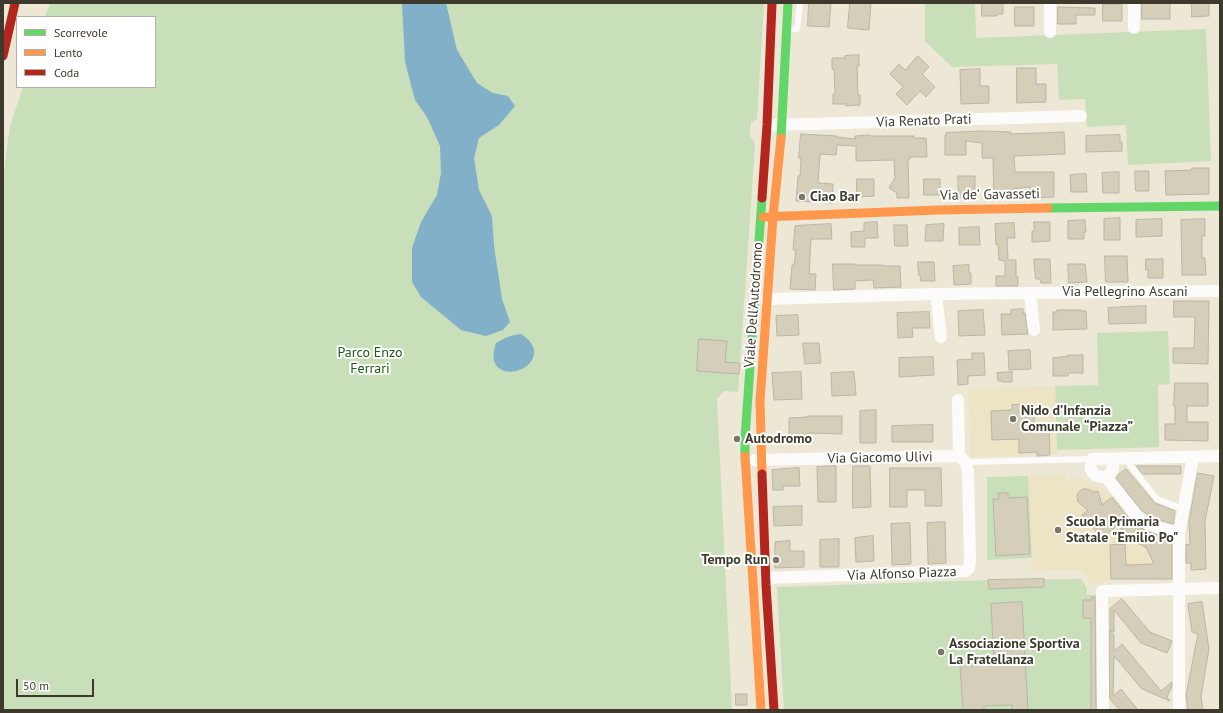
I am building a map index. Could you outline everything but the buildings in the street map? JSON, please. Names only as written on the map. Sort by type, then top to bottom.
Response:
[{"type":"street","points":[[3,56],[15,3]]},
{"type":"street","name":"Viale Dell'Autodromo","points":[[761,710],[744,460],[746,401],[767,125],[772,3]]},
{"type":"street","name":"Viale Dell'Autodromo","points":[[773,709],[767,606],[760,401],[773,217],[782,125],[788,3]]},
{"type":"street","points":[[1050,3],[1050,32]]},
{"type":"street","points":[[1134,3],[1134,28]]},
{"type":"street","name":"Via Renato Prati","points":[[767,125],[1081,116]]},
{"type":"street","name":"Via de’ Gavasseti","points":[[761,217],[946,210],[1220,206]]},
{"type":"street","name":"Via Pellegrino Ascani","points":[[767,299],[936,294],[1220,291]]},
{"type":"street","points":[[1030,293],[1034,330]]},
{"type":"street","points":[[936,294],[941,337]]},
{"type":"street","points":[[958,400],[962,459]]},
{"type":"street","points":[[746,401],[760,401]]},
{"type":"street","points":[[1112,459],[1114,465],[1113,470],[1106,477],[1101,478],[1096,476],[1090,469],[1092,459],[1220,456]]},
{"type":"street","points":[[1179,710],[1179,534],[1193,457]]},
{"type":"street","name":"Via Giacomo Ulivi","points":[[744,460],[962,459]]},
{"type":"street","name":"Via Alfonso Piazza","points":[[766,578],[966,571],[969,568],[970,560],[968,471],[962,459]]},
{"type":"street","points":[[1106,477],[1136,516],[1142,521],[1152,526],[1179,534]]},
{"type":"street","points":[[1103,710],[1102,591],[1220,588]]},
{"type":"street","points":[[754,606],[767,606]]},
{"type":"street","points":[[761,710],[773,709]]},
{"type":"lane","points":[[786,31],[797,30],[800,3]]},
{"type":"lane","points":[[1125,458],[1157,499],[1183,509]]},
{"type":"lane","points":[[962,459],[1092,459]]},
{"type":"shaded area","name":"Nido d’Infanzia Comunale “Piazza”","points":[[1055,386],[1057,454],[971,457],[968,389]]},
{"type":"shaded area","name":"Scuola Primaria Statale \"Emilio Po\"","points":[[1066,475],[1066,480],[1084,478],[1093,486],[1105,488],[1138,526],[1175,540],[1177,564],[1173,564],[1173,579],[1103,580],[1103,584],[1090,584],[1083,570],[1033,571],[1028,476]]},
{"type":"green space","name":"Parco Enzo Ferrari","points":[[50,3],[764,3],[757,119],[751,122],[750,136],[755,144],[738,392],[724,391],[717,399],[732,710],[3,710],[3,179],[10,126],[23,88],[156,88],[156,16],[45,16]]},
{"type":"green space","points":[[925,3],[975,3],[976,38],[1206,29],[1211,161],[1128,165],[1126,125],[1087,127],[1085,99],[1059,100],[1057,64],[952,67],[925,41]]},
{"type":"green space","points":[[1168,331],[1170,384],[1158,385],[1159,447],[1057,450],[1055,386],[1098,385],[1097,333]]},
{"type":"green space","points":[[1028,476],[1032,558],[987,560],[987,477]]},
{"type":"green space","name":"Associazione Sportiva La Fratellanza","points":[[1081,579],[1087,588],[1087,595],[1102,594],[1101,710],[784,710],[777,587],[988,580]]},
{"type":"water","points":[[402,3],[446,3],[457,50],[477,83],[493,93],[508,96],[515,106],[499,125],[479,138],[474,158],[479,190],[492,216],[494,246],[502,299],[510,322],[503,330],[486,336],[461,330],[421,297],[412,282],[412,248],[421,222],[437,195],[441,173],[440,146],[427,117],[415,100],[405,62]]},
{"type":"water","points":[[521,334],[532,345],[534,350],[533,359],[527,366],[519,370],[510,372],[502,370],[496,365],[493,356],[496,343],[508,337]]},
{"type":"traffic: fast","points":[[781,138],[788,3]]},
{"type":"traffic: fast","points":[[745,456],[762,198]]},
{"type":"traffic: fast","points":[[1048,208],[1220,206]]},
{"type":"traffic: slow","points":[[762,474],[760,401],[773,217],[781,138]]},
{"type":"traffic: slow","points":[[763,217],[938,210],[1048,208]]},
{"type":"traffic: slow","points":[[745,456],[761,710]]},
{"type":"traffic: jam","points":[[3,56],[15,3]]},
{"type":"traffic: jam","points":[[762,198],[767,125],[772,3]]},
{"type":"traffic: jam","points":[[762,474],[766,585],[774,710]]},
{"type":"place","name":"Ciao Bar","points":[[802,197]]},
{"type":"place","name":"Nido d’Infanzia Comunale “Piazza”","points":[[1013,419]]},
{"type":"place","name":"Autodromo","points":[[737,439]]},
{"type":"place","name":"Scuola Primaria Statale \"Emilio Po\"","points":[[1058,530]]},
{"type":"place","name":"Tempo Run","points":[[776,560]]},
{"type":"place","name":"Associazione Sportiva La Fratellanza","points":[[941,652]]}]
